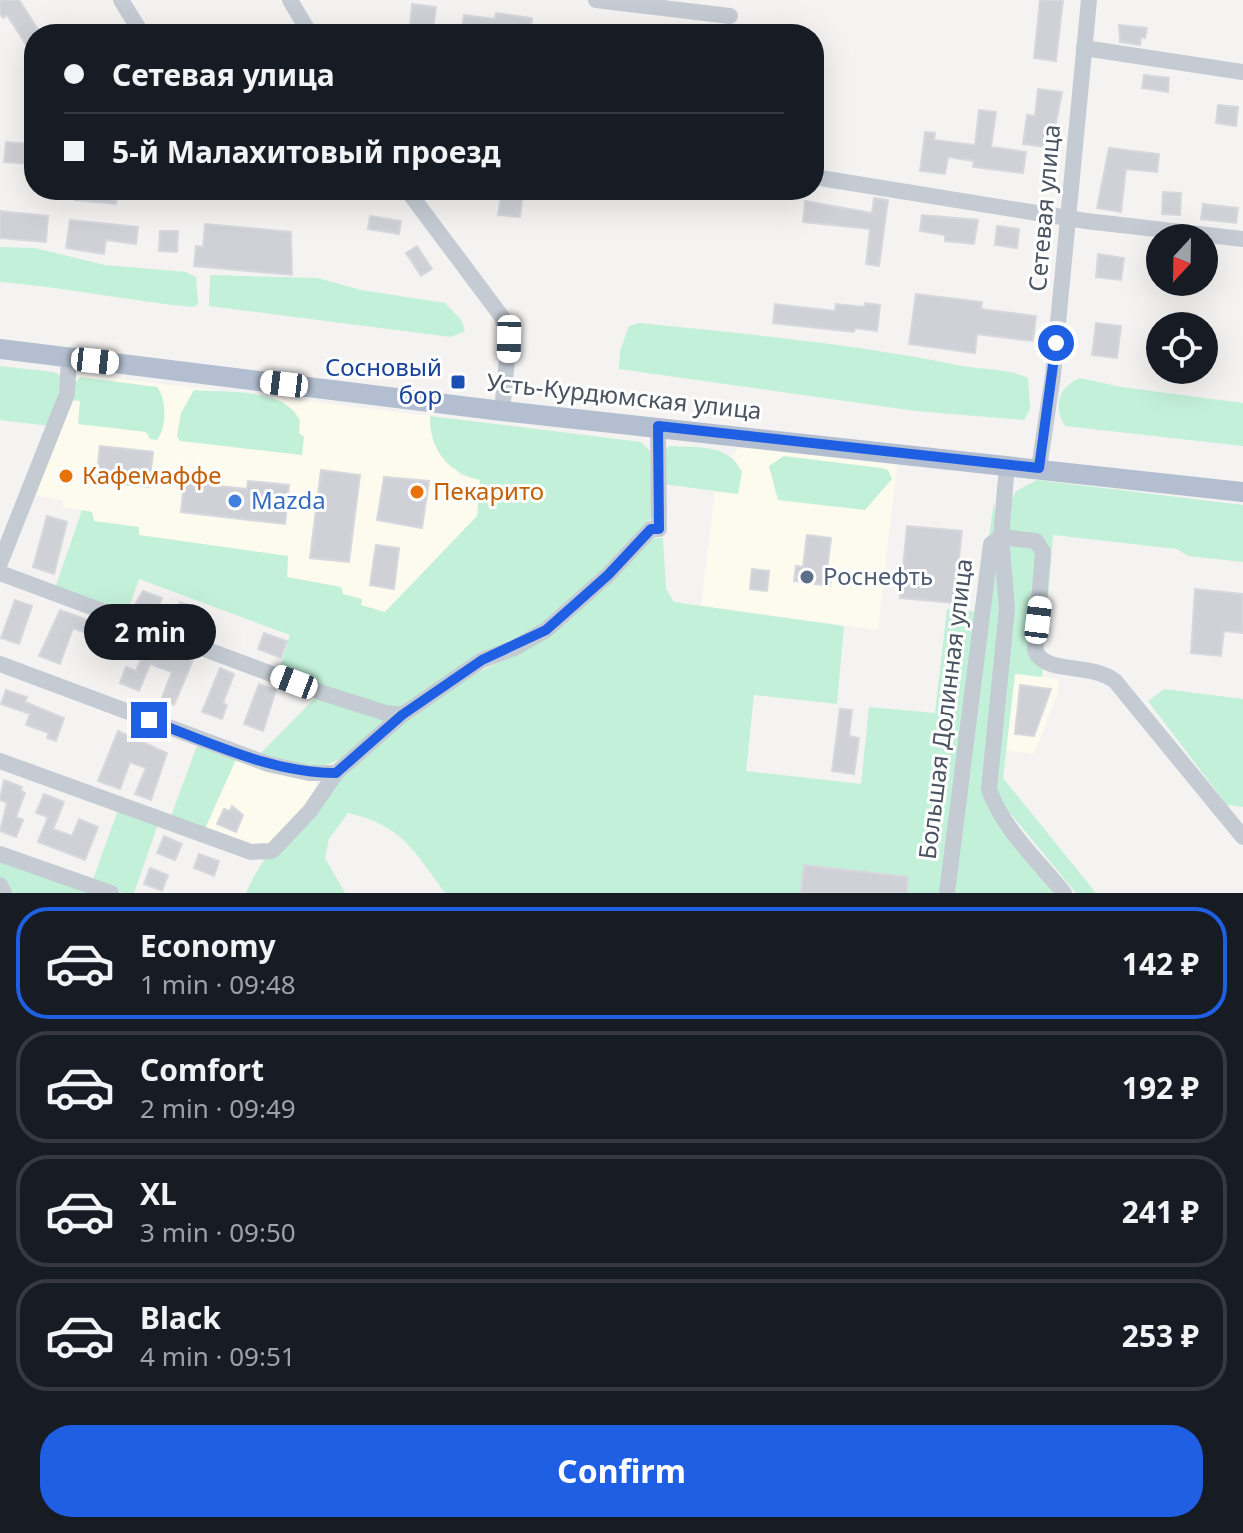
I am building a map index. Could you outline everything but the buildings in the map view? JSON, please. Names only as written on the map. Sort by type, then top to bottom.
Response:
[{"type":"main road","name":"Усть-Курдюмская улица","points":[[0,349],[502,411],[1243,492]]},
{"type":"street","points":[[121,0],[136,24]]},
{"type":"street","points":[[290,0],[304,24]]},
{"type":"street","points":[[596,0],[730,16]]},
{"type":"street","name":"Сетевая улица","points":[[1039,468],[1053,375],[1089,0]]},
{"type":"street","points":[[1084,48],[1243,72]]},
{"type":"street","points":[[824,179],[1067,215],[1086,221],[1243,239]]},
{"type":"street","points":[[414,200],[502,317],[509,349],[502,411]]},
{"type":"street","points":[[0,563],[67,394],[69,358]]},
{"type":"street","points":[[0,761],[263,854],[272,851],[310,811],[336,773],[402,715],[482,660],[546,630],[608,575],[651,529],[659,529],[658,426]]},
{"type":"street","name":"Большая Долинная улица","points":[[1007,465],[1001,537],[1007,608],[989,789],[1011,829],[1064,893]]},
{"type":"street","points":[[1001,537],[1036,541],[1043,552],[1035,650],[1038,659],[1047,665],[1095,669],[1115,681],[1237,819],[1243,837]]},
{"type":"street","name":"Большая Долинная улица","points":[[947,893],[991,544],[1001,537]]},
{"type":"street","points":[[0,573],[323,693],[402,715]]},
{"type":"street","points":[[0,664],[268,764],[309,773],[336,773]]},
{"type":"street","points":[[0,854],[111,893]]},
{"type":"street","points":[[0,885],[4,893]]},
{"type":"shaded area","points":[[78,374],[430,416],[430,424],[460,476],[480,479],[477,516],[385,612],[361,605],[343,594],[341,587],[287,577],[288,556],[138,535],[138,527],[94,521],[92,512],[63,507],[63,500],[32,495]]},
{"type":"shaded area","points":[[741,446],[897,465],[878,630],[701,606],[715,492],[738,494],[737,462],[731,456]]},
{"type":"shaded area","points":[[1015,674],[1059,679],[1058,692],[1034,754],[1006,750]]},
{"type":"shaded area","points":[[237,757],[317,781],[307,807],[263,850],[204,831]]},
{"type":"green space","points":[[0,247],[35,248],[105,265],[186,272],[196,277],[198,304],[193,307],[0,282]]},
{"type":"green space","points":[[210,275],[318,278],[361,290],[445,303],[462,321],[465,331],[451,337],[209,306]]},
{"type":"green space","points":[[640,323],[842,346],[1012,372],[1028,378],[1030,409],[1024,420],[916,411],[619,369],[620,351],[629,326]]},
{"type":"green space","points":[[0,366],[54,372],[63,377],[49,426],[0,420]]},
{"type":"green space","points":[[80,377],[157,387],[163,399],[164,414],[163,428],[157,440],[150,439],[146,432],[78,424],[80,401],[72,400],[73,385]]},
{"type":"green space","points":[[1080,378],[1121,387],[1243,403],[1243,446],[1065,426],[1059,411],[1060,398],[1067,387]]},
{"type":"green space","points":[[194,390],[254,394],[282,402],[293,410],[300,421],[299,433],[304,437],[302,455],[180,441],[177,436],[181,413]]},
{"type":"green space","points":[[430,416],[641,442],[650,451],[652,516],[635,540],[542,625],[400,709],[386,709],[279,670],[290,635],[139,579],[126,615],[55,588],[82,510],[92,512],[94,521],[139,527],[139,535],[288,556],[287,577],[341,587],[343,594],[362,599],[361,605],[385,612],[477,516],[480,480],[459,472],[443,458],[433,439]]},
{"type":"green space","points":[[670,446],[701,447],[729,456],[742,472],[738,494],[663,484],[664,450]]},
{"type":"green space","points":[[784,456],[881,468],[888,470],[892,479],[865,510],[778,500],[769,466]]},
{"type":"green space","points":[[1037,480],[1243,505],[1243,562],[1188,556],[1177,549],[1053,535],[1042,677],[1015,674],[1003,778],[1096,893],[1076,893],[1000,801],[994,779],[1010,504],[1016,491]]},
{"type":"green space","points":[[994,501],[1002,610],[984,778],[1057,893],[445,893],[405,842],[382,825],[348,813],[329,839],[325,858],[345,893],[246,893],[261,864],[283,835],[368,751],[456,685],[519,648],[649,538],[663,538],[666,589],[674,602],[844,626],[837,704],[754,695],[746,771],[861,784],[869,707],[935,713],[947,609],[978,612]]},
{"type":"green space","points":[[1164,689],[1243,699],[1243,807],[1227,805],[1148,701]]},
{"type":"green space","points":[[318,695],[385,721],[352,750],[329,764],[302,765],[259,755]]},
{"type":"green space","points":[[198,743],[237,757],[204,831],[170,819]]},
{"type":"green space","points":[[118,810],[158,824],[134,893],[123,893],[92,882]]},
{"type":"green space","points":[[0,859],[98,893],[7,893],[0,880]]},
{"type":"place","name":"Сосновый бор","points":[[458,382]]},
{"type":"place","name":"Кафемаффе","points":[[66,476]]},
{"type":"place","name":"Пекарито","points":[[417,492]]},
{"type":"place","name":"Mazda","points":[[235,501]]},
{"type":"place","name":"Роснефть","points":[[807,577]]},
{"type":"route","points":[[149,720],[268,764],[309,773],[336,773],[402,715],[482,660],[514,648],[546,630],[608,575],[651,529],[659,529],[655,444],[658,426],[1039,468],[1056,343]]}]
